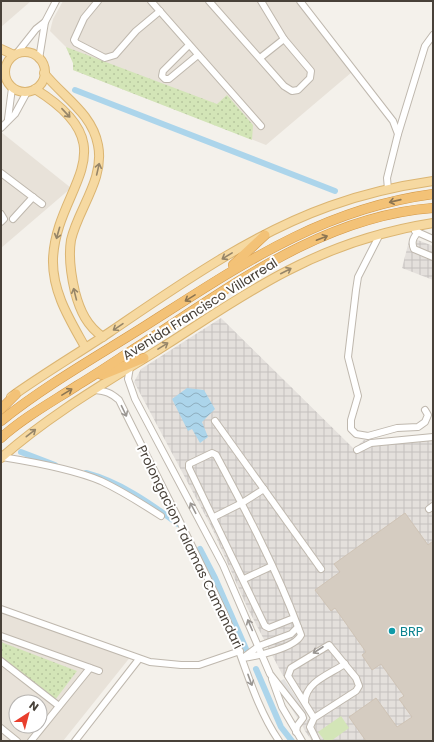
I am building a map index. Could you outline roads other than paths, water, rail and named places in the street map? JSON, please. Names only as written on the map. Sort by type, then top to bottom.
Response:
[{"type":"highway","name":"Avenida Francisco Villarreal","points":[[1,421],[51,385],[246,262],[305,230],[372,206],[433,194]]},
{"type":"highway","name":"Avenida Francisco Villarreal","points":[[1,438],[32,414],[245,277],[289,253],[317,239],[373,219],[420,209],[433,208]]},
{"type":"highway","points":[[210,285],[265,234]]},
{"type":"highway","points":[[80,384],[144,358]]},
{"type":"highway","points":[[1,409],[16,394]]},
{"type":"main road","points":[[1,49],[16,54],[29,53],[39,59],[44,73],[44,79],[31,91]]},
{"type":"main road","points":[[16,54],[6,68],[7,82],[31,91],[67,114],[82,138],[84,154],[82,169],[59,230],[53,260],[55,275],[65,312],[85,347]]},
{"type":"main road","points":[[44,73],[90,122],[99,146],[98,168],[72,239],[69,261],[78,302],[83,315],[94,331],[103,337]]},
{"type":"main road","points":[[1,404],[85,347],[265,234],[329,206],[388,189],[433,181]]},
{"type":"main road","name":"Avenida Francisco Villarreal","points":[[2,457],[34,431],[130,367],[282,273],[342,247],[380,234],[433,223]]},
{"type":"street","points":[[39,59],[45,22],[56,1]]},
{"type":"street","points":[[98,1],[84,18],[74,40],[76,43],[105,58],[115,55],[136,31],[160,11]]},
{"type":"street","points":[[151,1],[262,126]]},
{"type":"street","points":[[213,2],[288,89],[298,90],[312,74],[284,39],[261,1]]},
{"type":"street","points":[[300,1],[393,121],[398,134]]},
{"type":"street","points":[[16,54],[36,29],[45,22]]},
{"type":"street","points":[[388,189],[387,178],[398,134],[425,46],[433,35]]},
{"type":"street","points":[[260,58],[284,39]]},
{"type":"street","points":[[189,45],[163,71],[162,76],[169,80],[198,55]]},
{"type":"street","points":[[7,82],[8,119]]},
{"type":"street","points":[[1,128],[8,119],[15,114],[31,91]]},
{"type":"street","points":[[1,173],[42,204]]},
{"type":"street","points":[[13,219],[33,197]]},
{"type":"street","points":[[1,214],[4,219],[1,222]]},
{"type":"street","points":[[408,227],[433,239]]},
{"type":"street","points":[[418,232],[414,237],[412,244],[414,248],[433,257]]},
{"type":"street","points":[[380,234],[358,277],[348,357],[358,396],[351,420],[351,429],[356,434],[369,439],[433,437]]},
{"type":"street","points":[[130,367],[128,379],[135,399],[223,565],[263,655],[282,707],[302,741]]},
{"type":"street","name":"Prolongacion Talamas Camandari","points":[[95,390],[104,390],[111,393],[119,400],[204,572],[243,658],[259,705],[270,728],[279,741]]},
{"type":"street","points":[[357,450],[369,439],[397,428],[418,427],[424,422],[428,415],[425,410]]},
{"type":"street","points":[[215,421],[321,569]]},
{"type":"street","points":[[243,658],[263,655],[299,639],[301,635],[298,627],[272,566],[242,503],[216,455],[212,453],[196,460],[188,466],[244,579],[265,626],[269,628],[294,618]]},
{"type":"street","points":[[2,457],[68,471],[100,481],[131,497],[161,516]]},
{"type":"street","points":[[214,517],[242,503],[264,489]]},
{"type":"street","points":[[244,579],[272,566]]},
{"type":"street","points":[[1,609],[138,659],[181,665],[199,664],[240,651]]},
{"type":"street","points":[[243,658],[259,646],[291,634],[298,627]]},
{"type":"street","points":[[1,636],[99,671]]},
{"type":"street","points":[[314,718],[288,676],[291,668],[329,645],[356,678],[358,689],[314,718],[310,727],[317,741]]},
{"type":"street","points":[[75,741],[138,659]]},
{"type":"street","points":[[1,661],[59,706]]},
{"type":"street","points":[[305,702],[305,694],[309,687],[345,664]]},
{"type":"street","points":[[31,741],[90,668]]},
{"type":"street","points":[[270,674],[302,715],[303,718],[297,726],[296,732]]},
{"type":"street","points":[[1,728],[17,741]]},
{"type":"water","points":[[187,388],[204,390],[215,409],[202,422],[208,437],[200,443],[192,429],[188,431],[172,399]]},
{"type":"waterway","points":[[75,90],[335,191]]},
{"type":"waterway","points":[[21,452],[55,465]]},
{"type":"waterway","points":[[86,473],[111,482],[134,494],[157,508],[178,524]]},
{"type":"waterway","points":[[200,549],[215,578],[246,649]]},
{"type":"waterway","points":[[256,669],[281,727],[292,741]]},
{"type":"place","name":"BRP","points":[[392,631]]}]
